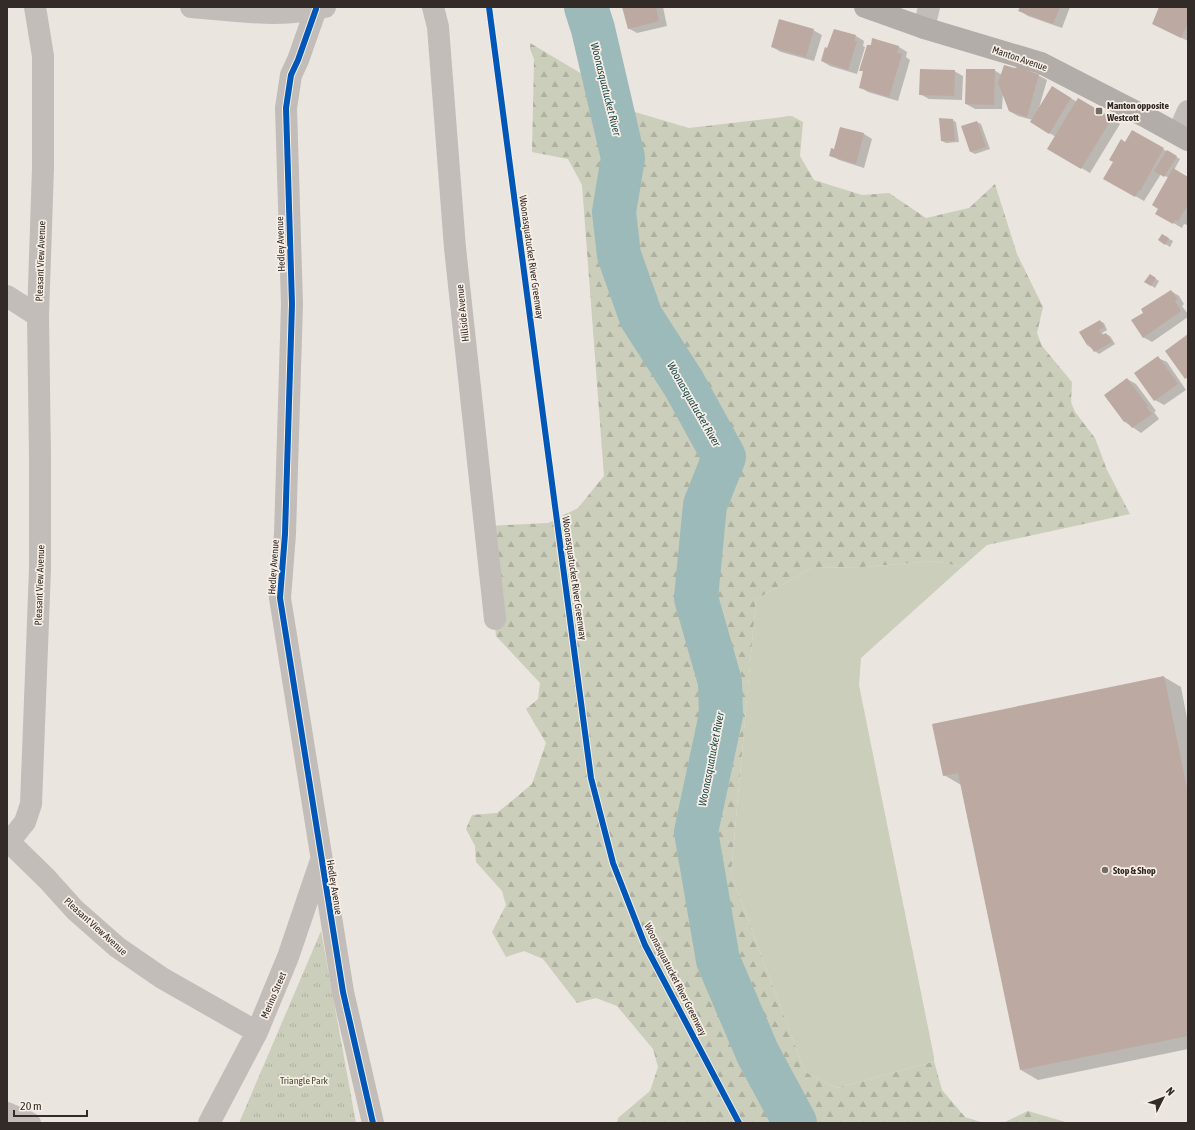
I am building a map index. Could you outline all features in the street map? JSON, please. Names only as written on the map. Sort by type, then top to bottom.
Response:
[{"type":"main road","name":"Manton Avenue","points":[[865,7],[924,28],[1041,62],[1183,137]]},
{"type":"street","name":"Pleasant View Avenue","points":[[35,7],[43,56],[43,168],[38,316],[40,569],[31,804],[25,822],[8,841],[47,879],[75,910],[117,947],[162,978],[257,1032]]},
{"type":"street","points":[[191,7],[277,14],[320,8]]},
{"type":"street","name":"Hillside Avenue","points":[[433,7],[438,27],[455,248],[495,619]]},
{"type":"street","points":[[924,28],[929,7]]},
{"type":"street","name":"Hedley Avenue","points":[[320,8],[291,75],[286,108],[292,304],[285,534],[280,598],[343,992],[373,1123]]},
{"type":"street","points":[[1183,137],[1188,111]]},
{"type":"street","points":[[7,296],[38,316]]},
{"type":"street","name":"Merino Street","points":[[210,1123],[257,1032],[288,958],[321,860]]},
{"type":"street","points":[[7,1113],[30,1123]]},
{"type":"green space","points":[[530,43],[582,74],[635,112],[689,128],[792,116],[803,122],[800,156],[814,180],[862,195],[889,193],[926,218],[969,208],[995,184],[1017,254],[1043,307],[1037,333],[1042,346],[1072,382],[1071,402],[1075,412],[1095,438],[1107,470],[1130,514],[987,545],[962,567],[936,561],[862,567],[812,568],[756,599],[731,874],[805,1072],[837,1088],[934,1061],[942,1090],[965,1117],[984,1123],[617,1123],[618,1118],[650,1091],[658,1067],[653,1049],[617,1006],[596,998],[577,1003],[543,959],[524,951],[506,957],[492,932],[506,905],[502,891],[476,862],[475,846],[466,829],[472,815],[497,813],[532,784],[546,743],[526,709],[538,699],[540,683],[496,636],[486,539],[487,526],[548,523],[578,508],[604,476],[582,185],[568,159],[532,152],[534,59],[530,49]]},
{"type":"green space","points":[[936,561],[962,567],[861,658],[859,685],[934,1061],[837,1088],[805,1072],[731,874],[756,599],[812,568],[862,567]]},
{"type":"green space","name":"Triangle Park","points":[[321,931],[356,1123],[239,1123]]},
{"type":"green space","points":[[1028,1111],[1069,1123],[1003,1123]]},
{"type":"building","points":[[622,7],[656,7],[659,21],[628,29]]},
{"type":"building","points":[[1020,7],[1060,7],[1053,24],[1018,11]]},
{"type":"building","points":[[1159,7],[1188,7],[1188,23],[1181,38],[1152,24]]},
{"type":"building","points":[[779,19],[814,29],[806,57],[771,47]]},
{"type":"building","points":[[834,29],[856,35],[854,41],[857,41],[848,70],[821,61],[825,47],[827,48]]},
{"type":"building","points":[[872,38],[899,46],[897,53],[902,54],[889,97],[859,88],[863,71],[859,71],[867,45],[871,45]]},
{"type":"building","points":[[1004,65],[1015,68],[1019,66],[1026,68],[1028,71],[1039,74],[1027,117],[1009,111],[998,83]]},
{"type":"building","points":[[920,69],[955,70],[954,96],[919,95]]},
{"type":"building","points":[[966,69],[995,69],[994,105],[965,104]]},
{"type":"building","points":[[1052,86],[1071,98],[1049,134],[1030,122]]},
{"type":"building","points":[[1078,98],[1112,118],[1081,169],[1047,149]]},
{"type":"building","points":[[939,118],[953,119],[955,141],[941,141]]},
{"type":"building","points":[[977,121],[986,147],[970,152],[961,126]]},
{"type":"building","points":[[840,127],[864,133],[856,164],[829,156],[831,148],[834,149]]},
{"type":"building","points":[[1132,130],[1164,148],[1140,191],[1139,190],[1135,197],[1103,179],[1113,162],[1109,160],[1121,139],[1125,142]]},
{"type":"building","points":[[1167,150],[1177,156],[1164,177],[1154,171]]},
{"type":"building","points":[[1173,168],[1188,177],[1188,205],[1178,221],[1175,220],[1173,224],[1155,214],[1158,209],[1152,205]]},
{"type":"building","points":[[1162,234],[1169,238],[1165,245],[1158,240]]},
{"type":"building","points":[[1150,274],[1156,278],[1151,286],[1144,282]]},
{"type":"building","points":[[1171,290],[1177,299],[1175,301],[1181,311],[1143,338],[1131,320],[1143,313],[1141,309]]},
{"type":"building","points":[[1100,320],[1104,327],[1099,330],[1102,335],[1106,333],[1112,342],[1094,352],[1089,344],[1087,345],[1079,332]]},
{"type":"building","points":[[1188,334],[1188,377],[1185,379],[1165,351]]},
{"type":"building","points":[[1158,356],[1178,384],[1154,401],[1134,373]]},
{"type":"building","points":[[1127,378],[1148,406],[1146,407],[1152,414],[1132,428],[1126,421],[1124,422],[1104,395]]},
{"type":"building","points":[[1164,676],[1188,793],[1188,1036],[1020,1070],[958,773],[943,776],[932,724]]},
{"type":"waterway","name":"Woonasquatucket River","points":[[586,7],[593,29],[623,158],[614,212],[619,255],[641,317],[684,384],[724,457],[705,505],[696,598],[720,682],[721,715],[696,832],[718,960],[758,1054],[795,1123]]},
{"type":"cycle path","name":"Woonasquatucket River Greenway","points":[[489,7],[591,778],[613,863],[645,945],[739,1123]]},
{"type":"cycle path","points":[[316,9],[298,60],[291,75],[286,108],[292,304],[285,534],[280,598],[343,992],[373,1123]]},
{"type":"place","name":"Manton opposite Westcott","points":[[1099,111]]},
{"type":"place","name":"Stop & Shop","points":[[1105,870]]}]
